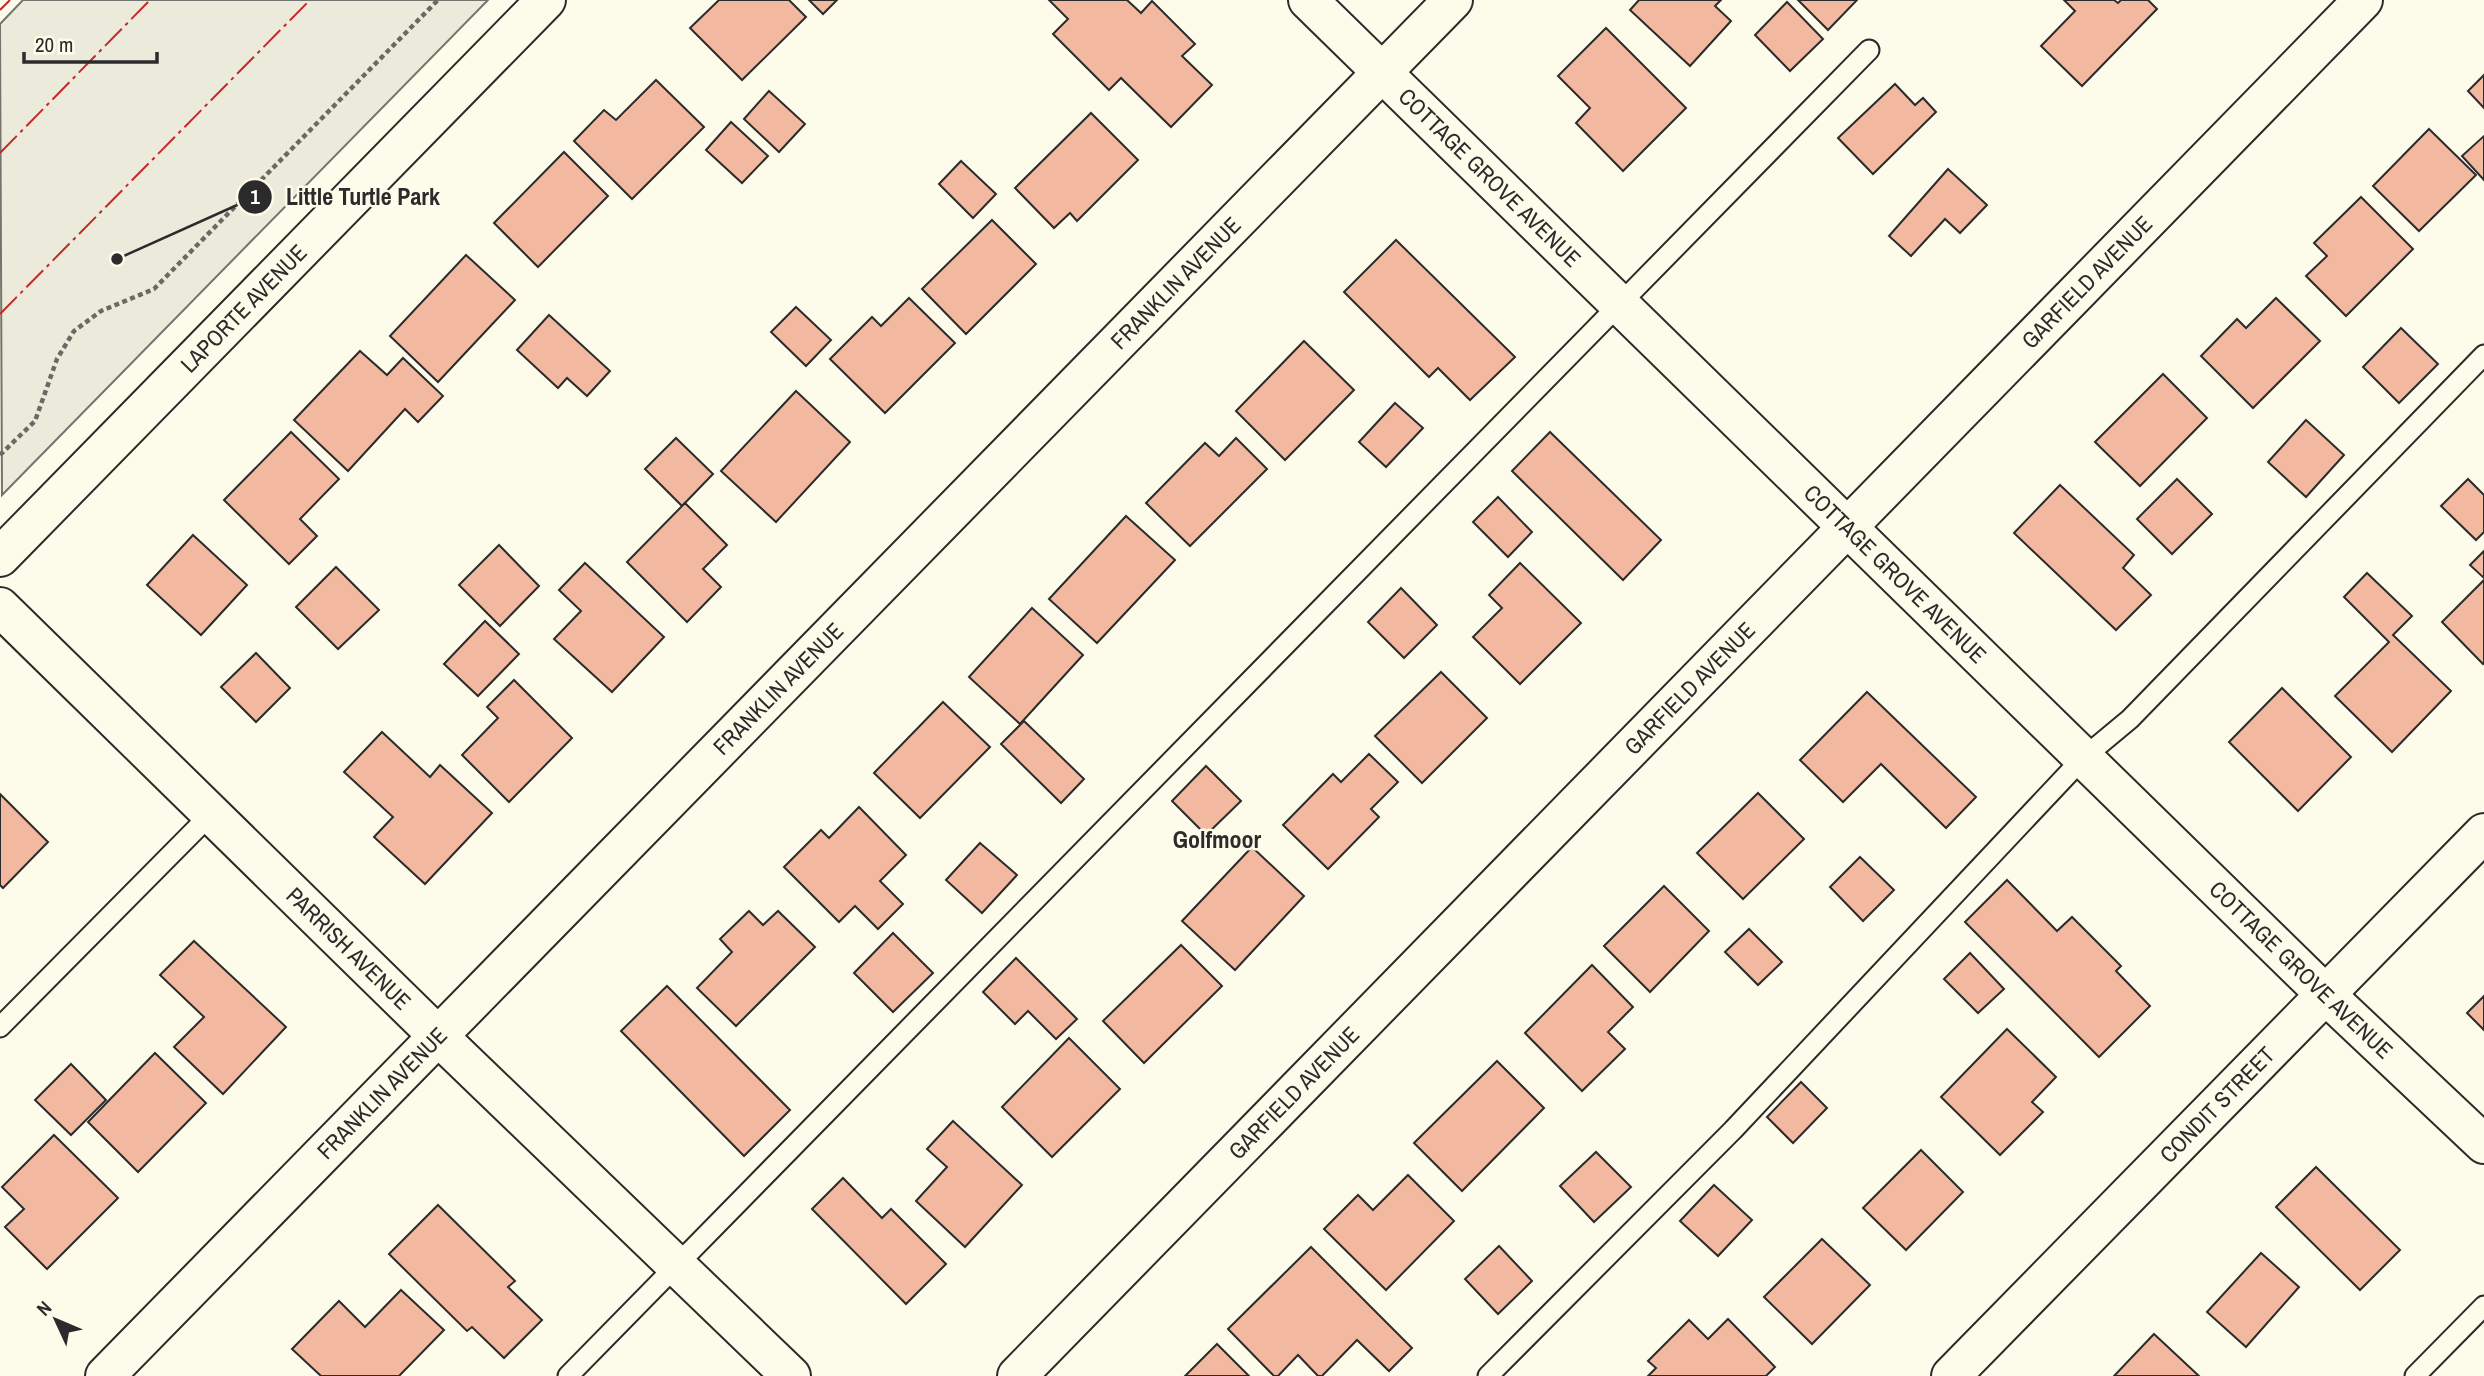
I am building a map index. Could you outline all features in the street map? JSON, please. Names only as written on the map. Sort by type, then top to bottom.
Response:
[{"type":"street","name":"LAPORTE AVENUE","points":[[0,557],[546,0]]},
{"type":"street","name":"COTTAGE GROVE AVENUE","points":[[1308,0],[2326,995],[2484,1144]]},
{"type":"street","name":"FRANKLIN AVENUE","points":[[105,1376],[1453,0]]},
{"type":"street","name":"GARFIELD AVENUE","points":[[1017,1376],[2363,0]]},
{"type":"street","name":"PARRISH AVENUE","points":[[0,607],[438,1036],[791,1376]]},
{"type":"street","name":"CONDIT STREET","points":[[1951,1376],[2484,833]]},
{"type":"lane","points":[[568,1376],[1869,50]]},
{"type":"lane","points":[[1488,1376],[1733,1130],[2083,758],[2130,719],[2484,355]]},
{"type":"lane","points":[[0,1027],[211,814]]},
{"type":"lane","points":[[2415,1376],[2484,1306]]},
{"type":"path","points":[[0,455],[35,421],[57,359],[74,331],[101,311],[154,289],[438,0]]},
{"type":"shaded area","points":[[23,0],[488,0],[2,495],[0,24]]},
{"type":"building","points":[[719,0],[789,0],[806,17],[742,80],[690,28]]},
{"type":"building","points":[[809,0],[837,0],[823,14]]},
{"type":"building","points":[[1049,0],[1127,0],[1141,13],[1152,1],[1195,44],[1182,56],[1212,85],[1171,127],[1121,78],[1109,90],[1053,34],[1068,19]]},
{"type":"building","points":[[1639,0],[1721,0],[1715,6],[1731,21],[1690,66],[1630,10]]},
{"type":"building","points":[[1798,0],[1857,0],[1828,30]]},
{"type":"building","points":[[2064,0],[2114,0],[2118,3],[2121,0],[2148,0],[2157,9],[2082,86],[2041,46],[2075,11]]},
{"type":"building","points":[[1787,2],[1823,39],[1790,71],[1755,35]]},
{"type":"building","points":[[1606,28],[1686,108],[1623,171],[1576,123],[1590,108],[1558,76]]},
{"type":"building","points":[[2484,75],[2484,108],[2468,91]]},
{"type":"building","points":[[656,80],[704,127],[632,199],[574,141],[604,110],[616,120]]},
{"type":"building","points":[[1895,84],[1915,105],[1923,98],[1936,112],[1873,174],[1838,138]]},
{"type":"building","points":[[769,91],[805,124],[779,152],[744,119]]},
{"type":"building","points":[[1091,113],[1138,160],[1077,221],[1070,213],[1054,228],[1015,188]]},
{"type":"building","points":[[731,122],[768,156],[742,183],[706,150]]},
{"type":"building","points":[[2429,129],[2476,175],[2419,231],[2373,186]]},
{"type":"building","points":[[2484,136],[2484,180],[2462,156]]},
{"type":"building","points":[[564,152],[608,196],[538,267],[494,223]]},
{"type":"building","points":[[961,161],[996,194],[973,218],[939,184]]},
{"type":"building","points":[[1948,169],[1987,205],[1960,233],[1945,219],[1911,256],[1889,236]]},
{"type":"building","points":[[2361,197],[2413,249],[2346,316],[2306,276],[2327,256],[2314,243]]},
{"type":"building","points":[[992,220],[1036,264],[966,334],[922,289]]},
{"type":"building","points":[[1396,240],[1515,357],[1470,400],[1438,368],[1429,377],[1344,292]]},
{"type":"building","points":[[466,255],[515,300],[438,382],[390,336]]},
{"type":"building","points":[[909,298],[955,343],[885,413],[830,359],[872,317],[881,326]]},
{"type":"building","points":[[2276,298],[2320,341],[2253,408],[2201,356],[2237,319],[2246,328]]},
{"type":"building","points":[[796,307],[831,340],[806,366],[771,332]]},
{"type":"building","points":[[549,315],[610,371],[587,396],[567,378],[558,388],[517,350]]},
{"type":"building","points":[[2401,328],[2438,364],[2399,403],[2363,367]]},
{"type":"building","points":[[1304,341],[1354,390],[1285,460],[1236,411]]},
{"type":"building","points":[[360,351],[387,375],[403,358],[443,396],[418,422],[405,409],[348,471],[294,420]]},
{"type":"building","points":[[2163,374],[2207,418],[2140,486],[2095,442]]},
{"type":"building","points":[[796,391],[850,442],[776,522],[721,471]]},
{"type":"building","points":[[1395,403],[1423,428],[1386,467],[1359,442]]},
{"type":"building","points":[[2306,420],[2344,455],[2306,497],[2268,462]]},
{"type":"building","points":[[291,432],[339,479],[300,519],[317,536],[289,564],[224,500]]},
{"type":"building","points":[[1550,432],[1661,540],[1623,580],[1512,471]]},
{"type":"building","points":[[676,438],[713,474],[682,506],[645,469]]},
{"type":"building","points":[[1236,438],[1267,469],[1190,546],[1146,503],[1205,443],[1219,456]]},
{"type":"building","points":[[2177,479],[2212,514],[2172,554],[2137,519]]},
{"type":"building","points":[[2468,479],[2484,495],[2484,532],[2476,540],[2441,506]]},
{"type":"building","points":[[2060,485],[2134,555],[2123,568],[2151,595],[2116,630],[2014,533]]},
{"type":"building","points":[[1498,497],[1532,532],[1508,557],[1473,522]]},
{"type":"building","points":[[685,503],[727,545],[703,569],[721,587],[687,622],[627,562]]},
{"type":"building","points":[[1126,516],[1175,560],[1097,643],[1049,599]]},
{"type":"building","points":[[193,535],[247,585],[201,635],[147,585]]},
{"type":"building","points":[[499,545],[539,586],[500,626],[459,585]]},
{"type":"building","points":[[2484,551],[2484,578],[2470,565]]},
{"type":"building","points":[[585,563],[664,637],[612,692],[554,639],[581,611],[559,590]]},
{"type":"building","points":[[1520,563],[1581,623],[1520,684],[1473,637],[1502,608],[1489,595]]},
{"type":"building","points":[[336,567],[379,610],[338,649],[296,607]]},
{"type":"building","points":[[2367,573],[2412,616],[2393,635],[2451,691],[2392,752],[2335,696],[2389,642],[2344,597]]},
{"type":"building","points":[[2484,580],[2484,663],[2483,664],[2442,622]]},
{"type":"building","points":[[1401,588],[1437,625],[1404,658],[1368,622]]},
{"type":"building","points":[[1032,608],[1083,655],[1020,724],[969,677]]},
{"type":"building","points":[[485,621],[519,654],[478,696],[444,664]]},
{"type":"building","points":[[256,653],[290,688],[256,722],[221,687]]},
{"type":"building","points":[[1441,672],[1487,718],[1422,783],[1375,736]]},
{"type":"building","points":[[514,680],[572,738],[509,802],[462,755],[498,718],[487,707]]},
{"type":"building","points":[[2282,688],[2351,757],[2298,811],[2229,742]]},
{"type":"building","points":[[1867,692],[1976,797],[1946,828],[1881,764],[1843,802],[1800,760]]},
{"type":"building","points":[[943,702],[990,747],[920,818],[874,773]]},
{"type":"building","points":[[1024,721],[1084,779],[1061,803],[1001,744]]},
{"type":"building","points":[[382,732],[430,777],[440,765],[492,813],[425,884],[374,837],[393,817],[344,772]]},
{"type":"building","points":[[1369,754],[1398,782],[1371,809],[1379,817],[1328,869],[1283,825],[1333,774],[1341,782]]},
{"type":"building","points":[[1206,766],[1241,801],[1206,835],[1172,801]]},
{"type":"building","points":[[1758,793],[1804,839],[1743,899],[1697,853]]},
{"type":"building","points":[[0,794],[48,842],[3,888],[0,885]]},
{"type":"building","points":[[859,807],[906,855],[880,881],[903,904],[878,929],[855,906],[839,922],[784,867],[821,830],[829,838]]},
{"type":"building","points":[[980,843],[1017,875],[982,913],[946,880]]},
{"type":"building","points":[[1252,847],[1304,896],[1235,970],[1182,921]]},
{"type":"building","points":[[1860,857],[1894,890],[1863,921],[1830,887]]},
{"type":"building","points":[[2007,880],[2057,931],[2072,917],[2121,966],[2116,971],[2150,1006],[2099,1057],[1965,922]]},
{"type":"building","points":[[1664,886],[1709,931],[1650,992],[1604,946]]},
{"type":"building","points":[[749,911],[763,925],[778,911],[815,947],[736,1026],[697,988],[732,952],[720,939]]},
{"type":"building","points":[[1749,929],[1782,962],[1758,985],[1725,952]]},
{"type":"building","points":[[893,933],[933,973],[893,1012],[854,973]]},
{"type":"building","points":[[194,941],[286,1027],[223,1094],[174,1047],[204,1017],[160,975]]},
{"type":"building","points":[[1181,945],[1222,986],[1144,1063],[1103,1021]]},
{"type":"building","points":[[1970,953],[2004,989],[1978,1013],[1944,979]]},
{"type":"building","points":[[1016,958],[1077,1019],[1056,1039],[1028,1011],[1015,1024],[983,992]]},
{"type":"building","points":[[1592,965],[1633,1007],[1608,1032],[1625,1049],[1582,1091],[1525,1033]]},
{"type":"building","points":[[667,986],[790,1110],[744,1156],[621,1031]]},
{"type":"building","points":[[2484,996],[2484,1030],[2467,1013]]},
{"type":"building","points":[[2007,1029],[2056,1077],[2032,1102],[2043,1112],[2000,1155],[1941,1097]]},
{"type":"building","points":[[1069,1038],[1120,1089],[1052,1157],[1002,1107]]},
{"type":"building","points":[[155,1053],[206,1103],[138,1172],[88,1122]]},
{"type":"building","points":[[1497,1061],[1544,1108],[1462,1191],[1414,1143]]},
{"type":"building","points":[[71,1064],[106,1100],[71,1135],[35,1100]]},
{"type":"building","points":[[1801,1082],[1827,1108],[1793,1143],[1767,1117]]},
{"type":"building","points":[[953,1121],[1022,1185],[965,1247],[916,1201],[947,1167],[927,1149]]},
{"type":"building","points":[[54,1135],[118,1198],[47,1269],[5,1227],[24,1209],[2,1187]]},
{"type":"building","points":[[1921,1150],[1963,1192],[1906,1250],[1863,1208]]},
{"type":"building","points":[[1596,1152],[1631,1187],[1594,1222],[1560,1186]]},
{"type":"building","points":[[2316,1167],[2400,1250],[2360,1290],[2276,1207]]},
{"type":"building","points":[[1408,1175],[1454,1221],[1386,1290],[1324,1229],[1358,1195],[1373,1210]]},
{"type":"building","points":[[843,1178],[882,1218],[891,1209],[946,1264],[906,1304],[812,1209]]},
{"type":"building","points":[[1714,1185],[1752,1220],[1718,1256],[1680,1221]]},
{"type":"building","points":[[438,1205],[515,1281],[508,1287],[542,1320],[504,1358],[472,1327],[467,1331],[389,1254]]},
{"type":"building","points":[[1822,1239],[1870,1285],[1812,1344],[1764,1297]]},
{"type":"building","points":[[1499,1246],[1532,1281],[1498,1314],[1465,1279]]},
{"type":"building","points":[[1311,1247],[1412,1348],[1389,1371],[1357,1340],[1322,1376],[1318,1376],[1298,1355],[1278,1376],[1274,1376],[1228,1329]]},
{"type":"building","points":[[2261,1253],[2299,1287],[2246,1347],[2207,1312]]},
{"type":"building","points":[[401,1290],[444,1330],[399,1376],[321,1376],[292,1349],[339,1301],[365,1327]]},
{"type":"building","points":[[1728,1319],[1775,1367],[1766,1376],[1648,1376],[1656,1368],[1648,1361],[1689,1320],[1708,1339]]},
{"type":"building","points":[[2154,1334],[2199,1376],[2114,1376]]},
{"type":"building","points":[[1217,1344],[1249,1376],[1185,1376]]},
{"type":"power","points":[[0,10],[10,0]]},
{"type":"power","points":[[0,153],[150,0]]},
{"type":"power","points":[[0,314],[310,0]]},
{"type":"place","name":"Little Turtle Park","points":[[117,259]]},
{"type":"district","name":"Golfmoor","points":[[1217,840]]}]
